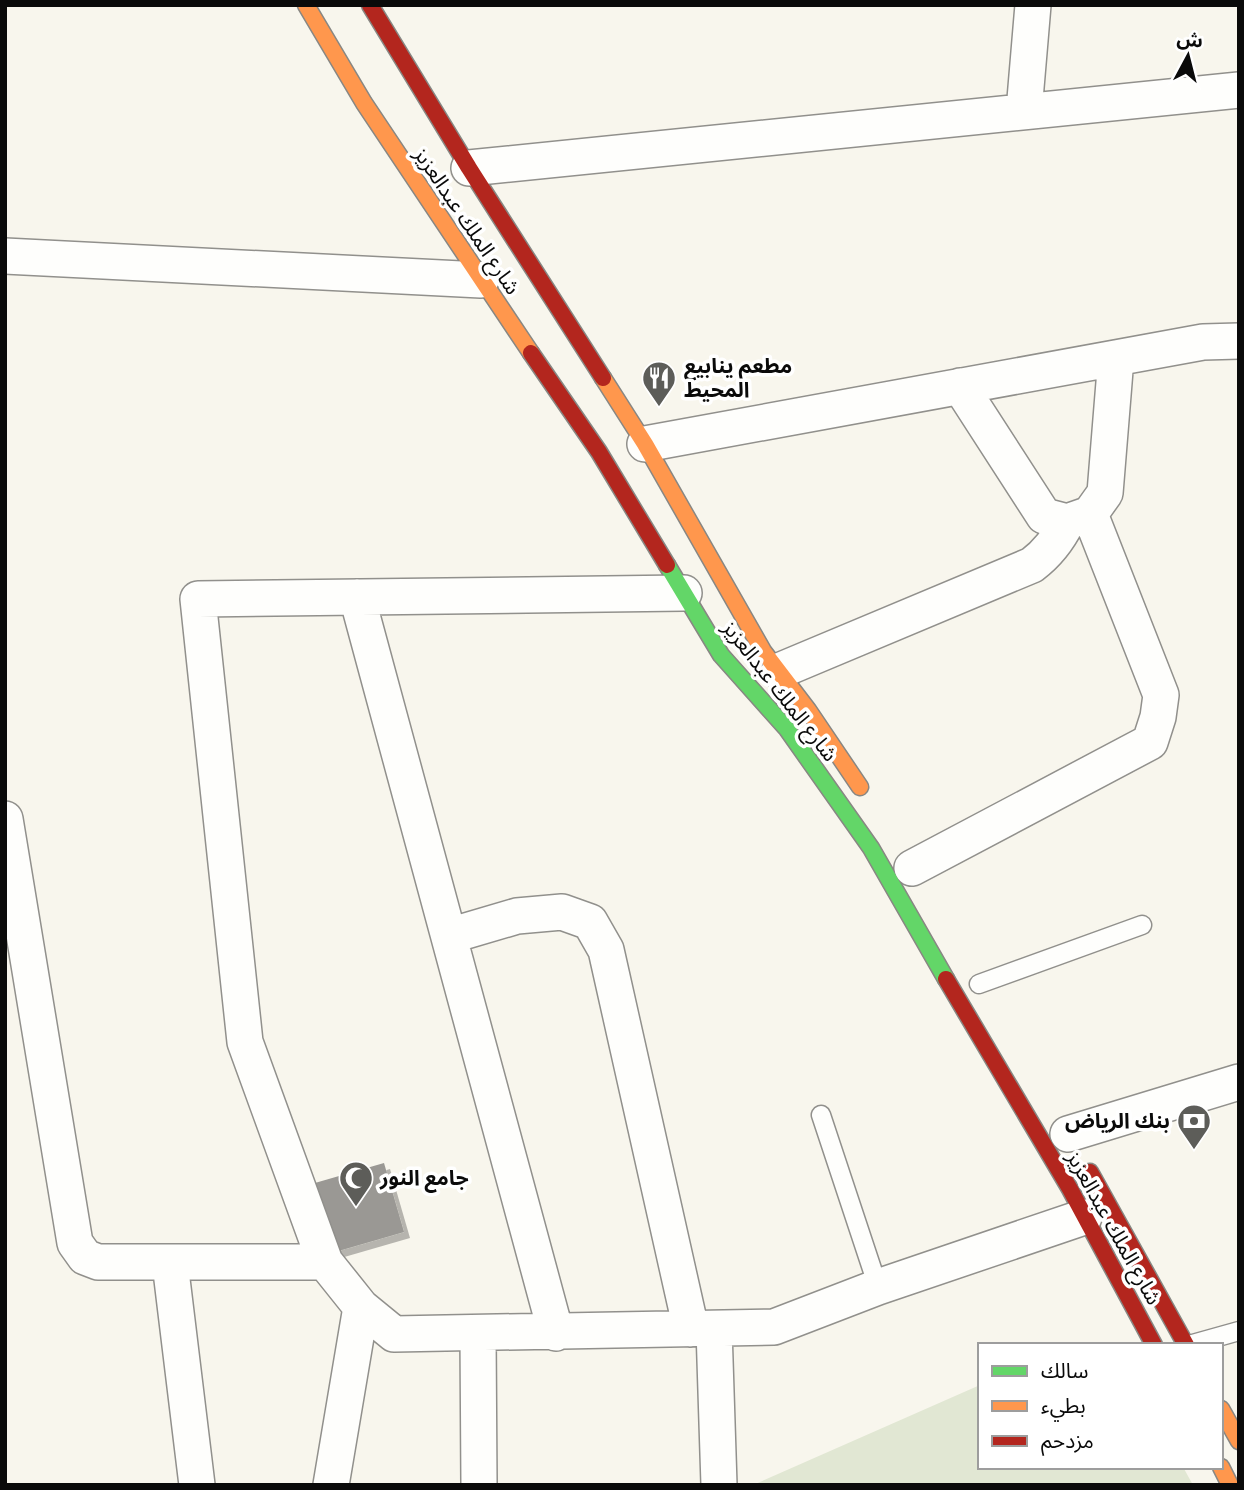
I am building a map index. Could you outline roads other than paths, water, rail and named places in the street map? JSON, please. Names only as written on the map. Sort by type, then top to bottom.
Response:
[{"type":"street","name":"شارع الملك عبدالعزيز","points":[[306,5],[364,103],[599,452],[721,655],[788,729],[872,848],[1084,1217],[1153,1343]]},
{"type":"street","name":"شارع الملك عبدالعزيز","points":[[370,5],[469,168],[645,444],[763,651],[808,710],[869,801]]},
{"type":"street","points":[[1024,111],[1033,5]]},
{"type":"street","points":[[469,168],[1239,90]]},
{"type":"street","points":[[5,256],[481,280]]},
{"type":"street","points":[[645,444],[1203,342],[1239,341]]},
{"type":"street","points":[[779,671],[1032,565],[1044,556],[1105,493],[1116,358]]},
{"type":"street","points":[[960,386],[1044,516],[1078,518]]},
{"type":"street","points":[[912,868],[1150,742],[1161,695],[1078,518]]},
{"type":"street","points":[[684,593],[198,599],[245,1042],[325,1262],[361,1307],[394,1334],[774,1327],[878,1287],[1084,1217]]},
{"type":"street","points":[[357,597],[556,1333]]},
{"type":"street","points":[[5,819],[75,1243],[85,1257],[98,1262],[325,1262]]},
{"type":"street","points":[[449,936],[517,916],[562,912],[590,922],[606,950],[703,1329],[719,1485]]},
{"type":"street","points":[[1072,1140],[1239,1082]]},
{"type":"street","name":"شارع الملك عبدالعزيز","points":[[1072,1140],[1186,1343]]},
{"type":"street","points":[[170,1262],[197,1485]]},
{"type":"street","points":[[331,1485],[361,1307]]},
{"type":"street","points":[[478,1334],[479,1485]]},
{"type":"street","points":[[1223,1413],[1239,1441]]},
{"type":"street","points":[[1222,1469],[1230,1485]]},
{"type":"lane","points":[[979,984],[1142,925]]},
{"type":"lane","points":[[821,1115],[878,1287]]},
{"type":"lane","points":[[1194,1343],[1239,1331]]},
{"type":"place","name":"مطعم ينابيع المحيط","points":[[659,408]]},
{"type":"place","name":"بنك الرياض","points":[[1194,1151]]},
{"type":"place","name":"جامع النور","points":[[356,1208]]}]
